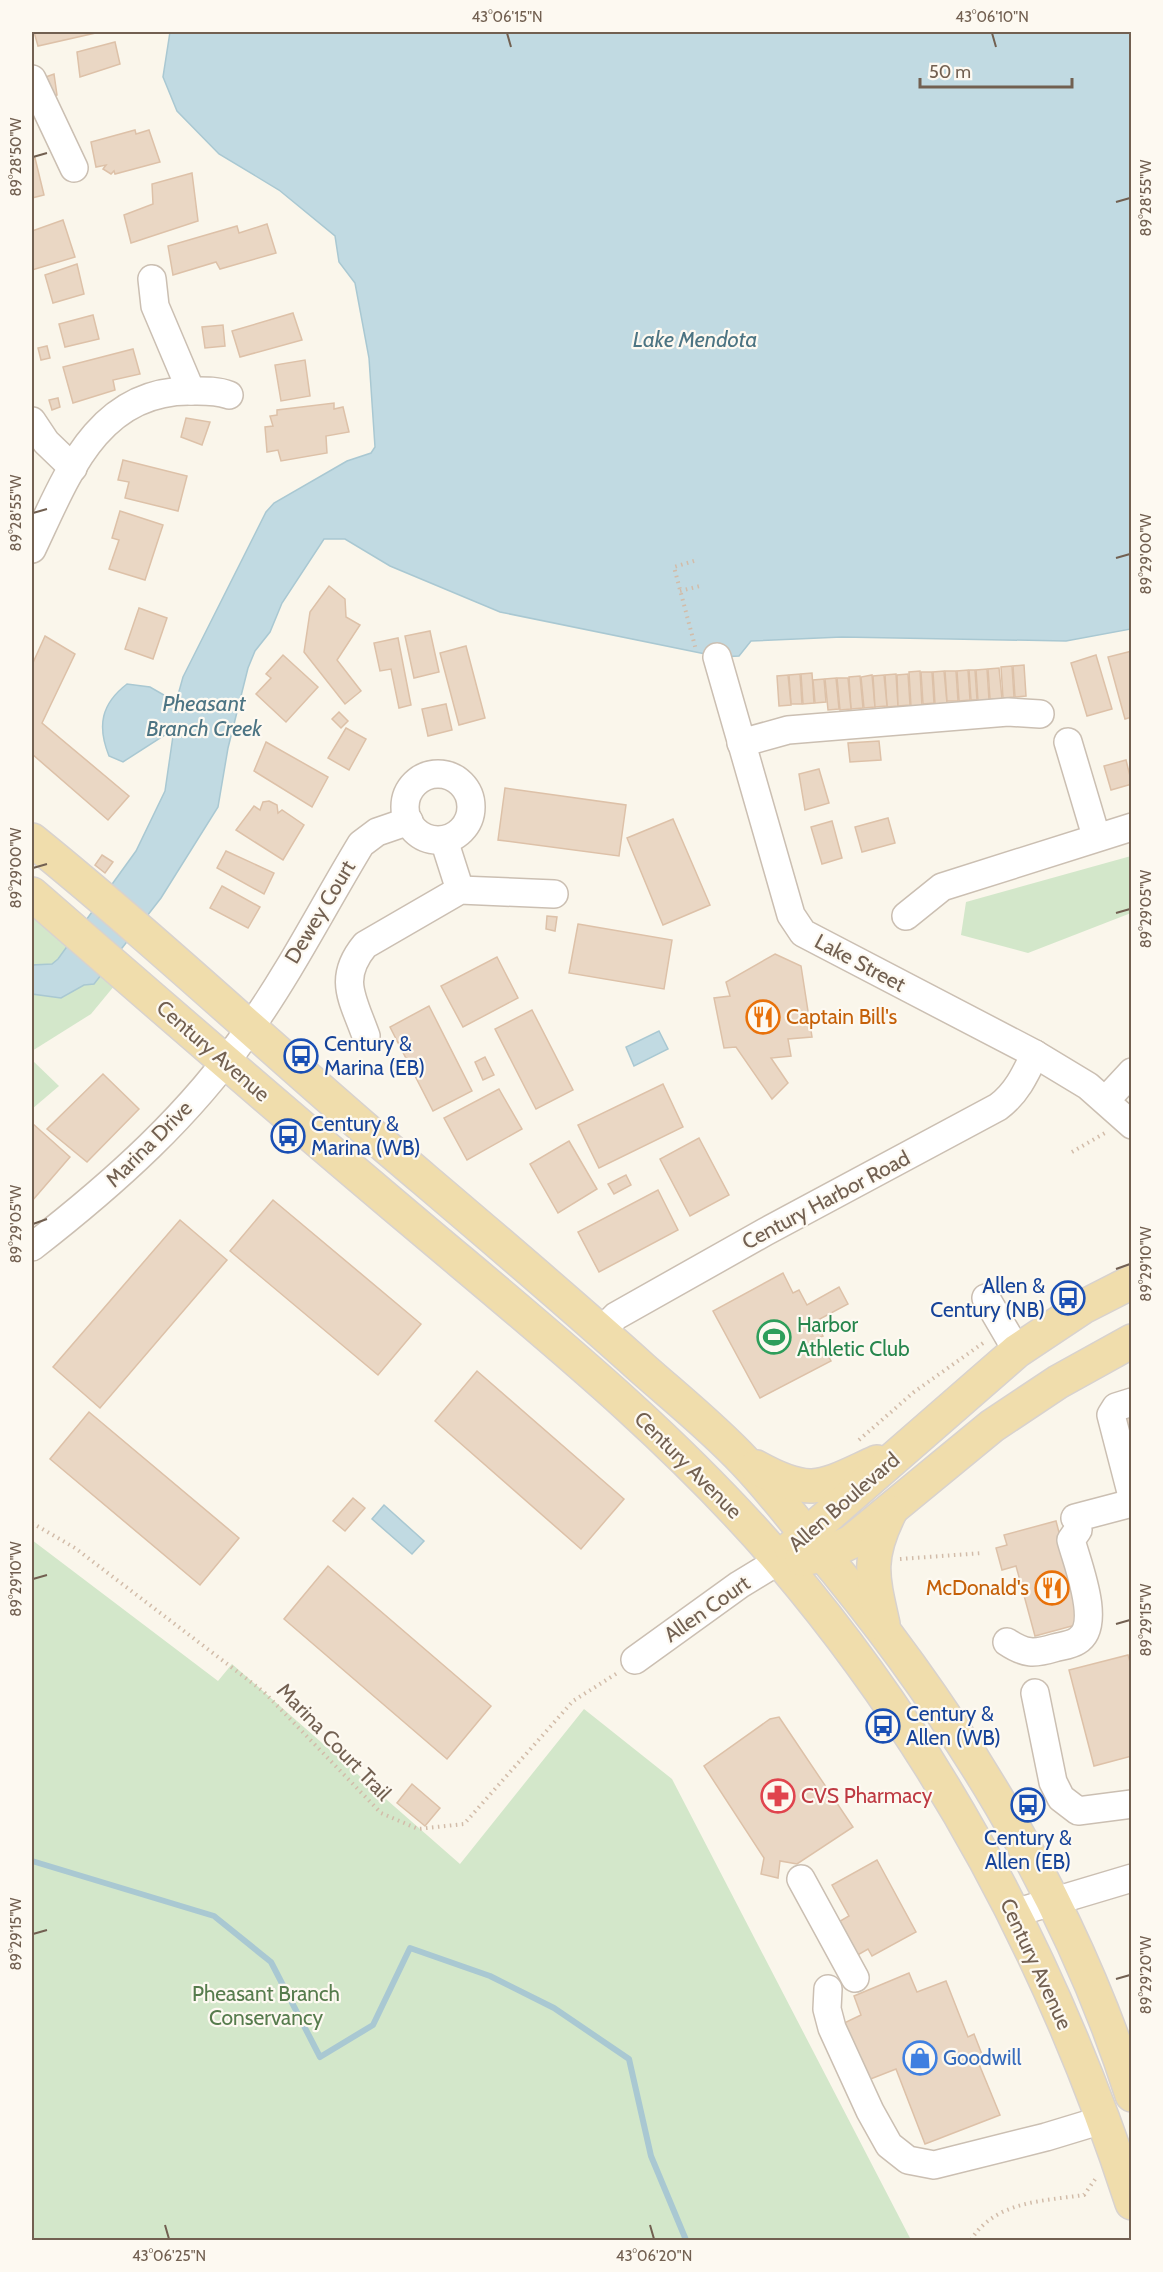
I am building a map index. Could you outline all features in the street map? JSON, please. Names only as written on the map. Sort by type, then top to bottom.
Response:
[{"type":"main road","name":"Century Avenue","points":[[32,840],[163,950],[601,1331],[744,1460],[885,1631],[970,1756],[1052,1902],[1101,2011],[1131,2096]]},
{"type":"main road","name":"Century Avenue","points":[[32,894],[496,1291],[652,1428],[709,1483],[780,1560],[910,1734],[955,1805],[1015,1913],[1056,2005],[1102,2120],[1131,2203]]},
{"type":"main road","name":"Allen Boulevard","points":[[815,1544],[839,1509],[904,1449],[1017,1352],[1083,1307],[1131,1282]]},
{"type":"main road","name":"Allen Boulevard","points":[[780,1560],[815,1544],[851,1542],[992,1426],[1031,1399],[1131,1341]]},
{"type":"main road","points":[[744,1460],[795,1486],[817,1487],[904,1449]]},
{"type":"main road","points":[[885,1631],[872,1568],[875,1544],[892,1507]]},
{"type":"street","points":[[32,79],[74,168]]},
{"type":"street","points":[[152,279],[155,306],[190,392]]},
{"type":"street","points":[[32,549],[73,468],[93,435],[113,415],[143,398],[168,391],[221,392],[229,395]]},
{"type":"street","points":[[32,421],[46,442],[73,468]]},
{"type":"street","name":"Lake Street","points":[[707,655],[741,743],[791,915],[803,933],[1035,1054],[1106,1100],[1120,1128]]},
{"type":"street","points":[[741,743],[788,730],[1008,712],[1040,714]]},
{"type":"street","points":[[1068,742],[1096,836]]},
{"type":"street","points":[[440,774],[451,777],[467,790],[471,811],[462,830],[444,840],[423,836],[409,821],[406,799],[419,780],[440,774]]},
{"type":"street","name":"Dewey Court","points":[[251,1027],[361,844],[377,832],[409,821]]},
{"type":"street","points":[[906,916],[942,887],[1096,836],[1131,827]]},
{"type":"street","points":[[444,840],[460,890]]},
{"type":"street","points":[[366,1036],[348,984],[355,957],[365,945],[460,890],[554,894]]},
{"type":"street","name":"Marina Drive","points":[[32,1247],[88,1204],[173,1124],[251,1027]]},
{"type":"street","name":"Century Harbor Road","points":[[601,1331],[616,1316],[765,1232],[998,1107],[1008,1100],[1023,1080],[1035,1054]]},
{"type":"street","points":[[1106,1100],[1131,1072]]},
{"type":"street","points":[[986,1298],[1017,1352]]},
{"type":"street","points":[[1131,1401],[1116,1407],[1111,1415],[1131,1496]]},
{"type":"street","points":[[1007,1642],[1021,1651],[1035,1654],[1078,1641],[1086,1629],[1090,1612],[1071,1540],[1076,1524],[1131,1503]]},
{"type":"street","name":"Allen Court","points":[[635,1660],[739,1585],[780,1560]]},
{"type":"street","points":[[1035,1693],[1053,1782],[1061,1798],[1078,1811],[1131,1804]]},
{"type":"street","points":[[1015,1913],[1131,1878]]},
{"type":"street","points":[[801,1879],[855,1978]]},
{"type":"street","points":[[828,1989],[826,2009],[832,2028],[856,2080],[889,2145],[908,2160],[933,2165],[1046,2137],[1102,2120]]},
{"type":"path","points":[[694,561],[674,567],[681,591],[707,655]]},
{"type":"path","points":[[681,591],[700,586]]},
{"type":"path","points":[[1072,1152],[1120,1128]]},
{"type":"path","name":"Marina Court Trail","points":[[32,1523],[75,1548],[264,1692],[381,1813],[418,1829],[464,1824],[573,1701],[594,1690],[635,1660]]},
{"type":"path","points":[[891,1559],[983,1553]]},
{"type":"path","points":[[971,2241],[992,2218],[1008,2208],[1084,2195],[1094,2184],[1099,2171]]},
{"type":"green space","points":[[1131,856],[1131,913],[1028,953],[961,935],[966,902]]},
{"type":"green space","points":[[32,894],[124,974],[91,1014],[32,1051]]},
{"type":"green space","points":[[32,1060],[59,1086],[32,1109]]},
{"type":"green space","name":"Pheasant Branch Conservancy","points":[[32,1540],[218,1681],[232,1664],[460,1864],[584,1709],[672,1779],[913,2240],[32,2240]]},
{"type":"water","name":"Lake Mendota","points":[[170,32],[1131,32],[1131,629],[1066,641],[842,637],[751,641],[739,656],[720,657],[500,612],[390,566],[345,539],[324,539],[282,603],[270,632],[255,651],[248,668],[228,748],[218,807],[161,898],[94,984],[84,985],[61,998],[32,994],[32,965],[52,964],[58,959],[136,851],[165,791],[174,729],[123,762],[109,756],[103,735],[103,725],[104,716],[112,699],[127,684],[150,687],[176,702],[183,677],[266,512],[274,503],[347,461],[371,453],[375,447],[369,358],[355,283],[339,262],[335,236],[279,190],[219,154],[177,111],[163,77]]},
{"type":"water","points":[[659,1031],[668,1049],[634,1066],[626,1047]]},
{"type":"water","points":[[384,1505],[424,1541],[412,1554],[372,1519]]},
{"type":"building","points":[[34,32],[100,32],[38,46]]},
{"type":"building","points":[[115,42],[120,64],[80,77],[77,52]]},
{"type":"building","points":[[54,74],[57,95],[42,101],[40,79]]},
{"type":"building","points":[[135,130],[136,134],[149,130],[160,162],[115,174],[114,171],[111,174],[103,169],[106,165],[96,167],[91,142]]},
{"type":"building","points":[[35,158],[44,195],[32,198],[32,159]]},
{"type":"building","points":[[192,173],[198,221],[131,243],[124,215],[153,204],[152,184]]},
{"type":"building","points":[[63,220],[75,257],[32,270],[32,231]]},
{"type":"building","points":[[267,224],[276,253],[220,269],[216,262],[173,275],[168,246],[237,226],[239,233]]},
{"type":"building","points":[[77,264],[84,294],[53,303],[45,275]]},
{"type":"building","points":[[293,313],[302,340],[240,357],[232,331]]},
{"type":"building","points":[[93,315],[99,339],[65,347],[59,324]]},
{"type":"building","points":[[223,325],[225,346],[205,348],[202,327]]},
{"type":"building","points":[[47,346],[50,358],[41,360],[38,348]]},
{"type":"building","points":[[133,349],[140,374],[113,380],[115,390],[73,403],[63,367]]},
{"type":"building","points":[[305,360],[310,396],[281,401],[275,365]]},
{"type":"building","points":[[58,398],[60,407],[52,410],[49,400]]},
{"type":"building","points":[[334,403],[334,409],[343,407],[349,432],[326,436],[327,453],[281,461],[278,450],[267,452],[265,427],[273,426],[270,416],[277,415],[277,410]]},
{"type":"building","points":[[186,418],[210,422],[202,445],[181,437]]},
{"type":"building","points":[[123,460],[187,476],[178,511],[125,498],[129,482],[118,480]]},
{"type":"building","points":[[120,511],[163,525],[145,580],[109,569],[119,540],[112,538]]},
{"type":"building","points":[[329,586],[345,599],[346,617],[360,625],[337,660],[361,691],[345,704],[304,652],[310,612]]},
{"type":"building","points":[[139,608],[167,618],[153,659],[125,649]]},
{"type":"building","points":[[430,631],[439,672],[414,678],[405,636]]},
{"type":"building","points":[[45,636],[75,654],[42,723],[129,796],[108,820],[32,754],[32,665]]},
{"type":"building","points":[[398,638],[411,705],[399,708],[391,669],[380,671],[374,643]]},
{"type":"building","points":[[466,646],[485,718],[459,725],[440,653]]},
{"type":"building","points":[[1132,651],[1132,717],[1125,719],[1108,657]]},
{"type":"building","points":[[283,655],[318,687],[286,722],[256,694],[271,678],[266,674]]},
{"type":"building","points":[[1096,655],[1112,709],[1087,716],[1071,663]]},
{"type":"building","points":[[1024,665],[1026,696],[1015,697],[1013,666]]},
{"type":"building","points":[[1012,666],[1014,697],[1003,698],[1001,667]]},
{"type":"building","points":[[999,668],[1002,699],[990,699],[988,669]]},
{"type":"building","points":[[987,669],[989,700],[978,701],[976,670]]},
{"type":"building","points":[[968,670],[970,700],[959,701],[957,671]]},
{"type":"building","points":[[969,670],[975,670],[977,700],[971,700]]},
{"type":"building","points":[[920,671],[922,706],[911,707],[909,672]]},
{"type":"building","points":[[944,671],[947,703],[935,704],[933,672]]},
{"type":"building","points":[[945,671],[956,671],[958,701],[947,701]]},
{"type":"building","points":[[921,672],[932,672],[934,703],[923,704]]},
{"type":"building","points":[[812,673],[814,703],[803,704],[801,674]]},
{"type":"building","points":[[800,674],[802,704],[791,704],[789,675]]},
{"type":"building","points":[[896,674],[898,706],[887,707],[885,675]]},
{"type":"building","points":[[908,674],[910,705],[898,706],[897,675]]},
{"type":"building","points":[[788,675],[791,705],[779,706],[777,676]]},
{"type":"building","points":[[872,675],[875,707],[864,708],[861,677]]},
{"type":"building","points":[[884,675],[887,706],[875,707],[873,676]]},
{"type":"building","points":[[860,676],[863,708],[851,709],[849,677]]},
{"type":"building","points":[[836,678],[839,709],[828,710],[825,679]]},
{"type":"building","points":[[837,678],[848,678],[851,709],[840,710]]},
{"type":"building","points":[[824,679],[826,702],[815,703],[813,680]]},
{"type":"building","points":[[446,704],[452,730],[428,736],[422,709]]},
{"type":"building","points":[[339,712],[348,721],[341,728],[332,719]]},
{"type":"building","points":[[346,728],[366,739],[349,770],[328,758]]},
{"type":"building","points":[[879,741],[881,760],[850,762],[848,743]]},
{"type":"building","points":[[266,742],[328,777],[312,807],[254,771]]},
{"type":"building","points":[[1126,760],[1132,784],[1111,790],[1104,766]]},
{"type":"building","points":[[819,769],[829,803],[805,810],[799,774]]},
{"type":"building","points":[[505,788],[626,805],[619,856],[498,840]]},
{"type":"building","points":[[269,801],[277,805],[278,813],[282,810],[304,825],[283,860],[236,830],[254,806],[260,810],[263,802]]},
{"type":"building","points":[[888,818],[895,843],[862,852],[855,827]]},
{"type":"building","points":[[673,819],[710,905],[663,925],[627,838]]},
{"type":"building","points":[[832,821],[842,858],[822,864],[811,827]]},
{"type":"building","points":[[226,851],[274,873],[264,894],[217,868]]},
{"type":"building","points":[[102,855],[113,862],[105,873],[95,865]]},
{"type":"building","points":[[222,886],[260,907],[248,928],[210,908]]},
{"type":"building","points":[[547,916],[557,917],[555,931],[546,929]]},
{"type":"building","points":[[578,924],[672,940],[664,989],[569,973]]},
{"type":"building","name":"Captain Bill's","points":[[775,954],[801,966],[812,1037],[788,1039],[791,1056],[771,1058],[788,1083],[772,1099],[736,1047],[724,1048],[714,998],[730,996],[726,982]]},
{"type":"building","points":[[497,957],[518,998],[463,1027],[441,986]]},
{"type":"building","points":[[429,1006],[472,1091],[433,1111],[390,1027]]},
{"type":"building","points":[[532,1010],[573,1090],[536,1109],[495,1029]]},
{"type":"building","points":[[485,1057],[494,1075],[483,1080],[475,1062]]},
{"type":"building","points":[[103,1074],[139,1109],[87,1162],[47,1129]]},
{"type":"building","points":[[663,1084],[683,1127],[599,1168],[578,1125]]},
{"type":"building","points":[[499,1089],[522,1129],[467,1160],[444,1118]]},
{"type":"building","points":[[32,1123],[70,1157],[32,1201]]},
{"type":"building","points":[[699,1138],[729,1195],[690,1216],[660,1159]]},
{"type":"building","points":[[569,1141],[597,1189],[558,1213],[530,1164]]},
{"type":"building","points":[[626,1175],[631,1185],[614,1194],[608,1184]]},
{"type":"building","points":[[658,1190],[678,1230],[599,1272],[578,1232]]},
{"type":"building","points":[[273,1200],[421,1324],[378,1375],[230,1251]]},
{"type":"building","points":[[180,1220],[227,1260],[100,1408],[53,1367]]},
{"type":"building","name":"Harbor Athletic Club","points":[[783,1273],[793,1293],[799,1290],[807,1305],[839,1287],[848,1304],[816,1321],[823,1336],[818,1338],[831,1361],[760,1398],[713,1311]]},
{"type":"building","points":[[477,1371],[624,1499],[581,1549],[435,1421]]},
{"type":"building","points":[[89,1412],[239,1538],[200,1585],[50,1459]]},
{"type":"building","points":[[1132,1413],[1132,1468],[1118,1417]]},
{"type":"building","points":[[353,1498],[365,1508],[345,1531],[333,1521]]},
{"type":"building","name":"McDonald's","points":[[1056,1521],[1083,1623],[1035,1636],[1016,1566],[1002,1570],[996,1548],[1007,1545],[1004,1535]]},
{"type":"building","points":[[328,1566],[491,1706],[447,1759],[284,1619]]},
{"type":"building","points":[[1128,1655],[1132,1669],[1132,1756],[1094,1766],[1069,1670]]},
{"type":"building","name":"CVS Pharmacy","points":[[779,1717],[853,1827],[797,1864],[780,1861],[778,1878],[761,1874],[764,1858],[704,1766],[770,1719]]},
{"type":"building","points":[[412,1784],[440,1808],[425,1826],[397,1803]]},
{"type":"building","points":[[877,1860],[916,1932],[872,1956],[868,1949],[849,1960],[830,1927],[849,1916],[832,1885]]},
{"type":"building","name":"Goodwill","points":[[909,1973],[917,1992],[946,1981],[968,2037],[974,2034],[983,2057],[979,2059],[979,2064],[1000,2115],[925,2144],[896,2069],[868,2080],[844,2023],[861,2015],[854,1996]]},
{"type":"waterway","points":[[32,1861],[214,1916],[271,1962],[320,2057],[373,2025],[410,1948],[490,1976],[554,2008],[629,2059],[651,2156],[686,2240]]},
{"type":"place","name":"Captain Bill's","points":[[763,1017]]},
{"type":"place","name":"Century & Marina (EB)","points":[[301,1056]]},
{"type":"place","name":"Century & Marina (WB)","points":[[288,1136]]},
{"type":"place","name":"Allen & Century (NB)","points":[[1068,1298]]},
{"type":"place","name":"Harbor Athletic Club","points":[[774,1337]]},
{"type":"place","name":"McDonald's","points":[[1052,1588]]},
{"type":"place","name":"Century & Allen (WB)","points":[[883,1726]]},
{"type":"place","name":"CVS Pharmacy","points":[[778,1796]]},
{"type":"place","name":"Century & Allen (EB)","points":[[1028,1805]]},
{"type":"place","name":"Goodwill","points":[[920,2058]]},
{"type":"water label","name":"Pheasant Branch Creek","points":[[204,716]]}]
